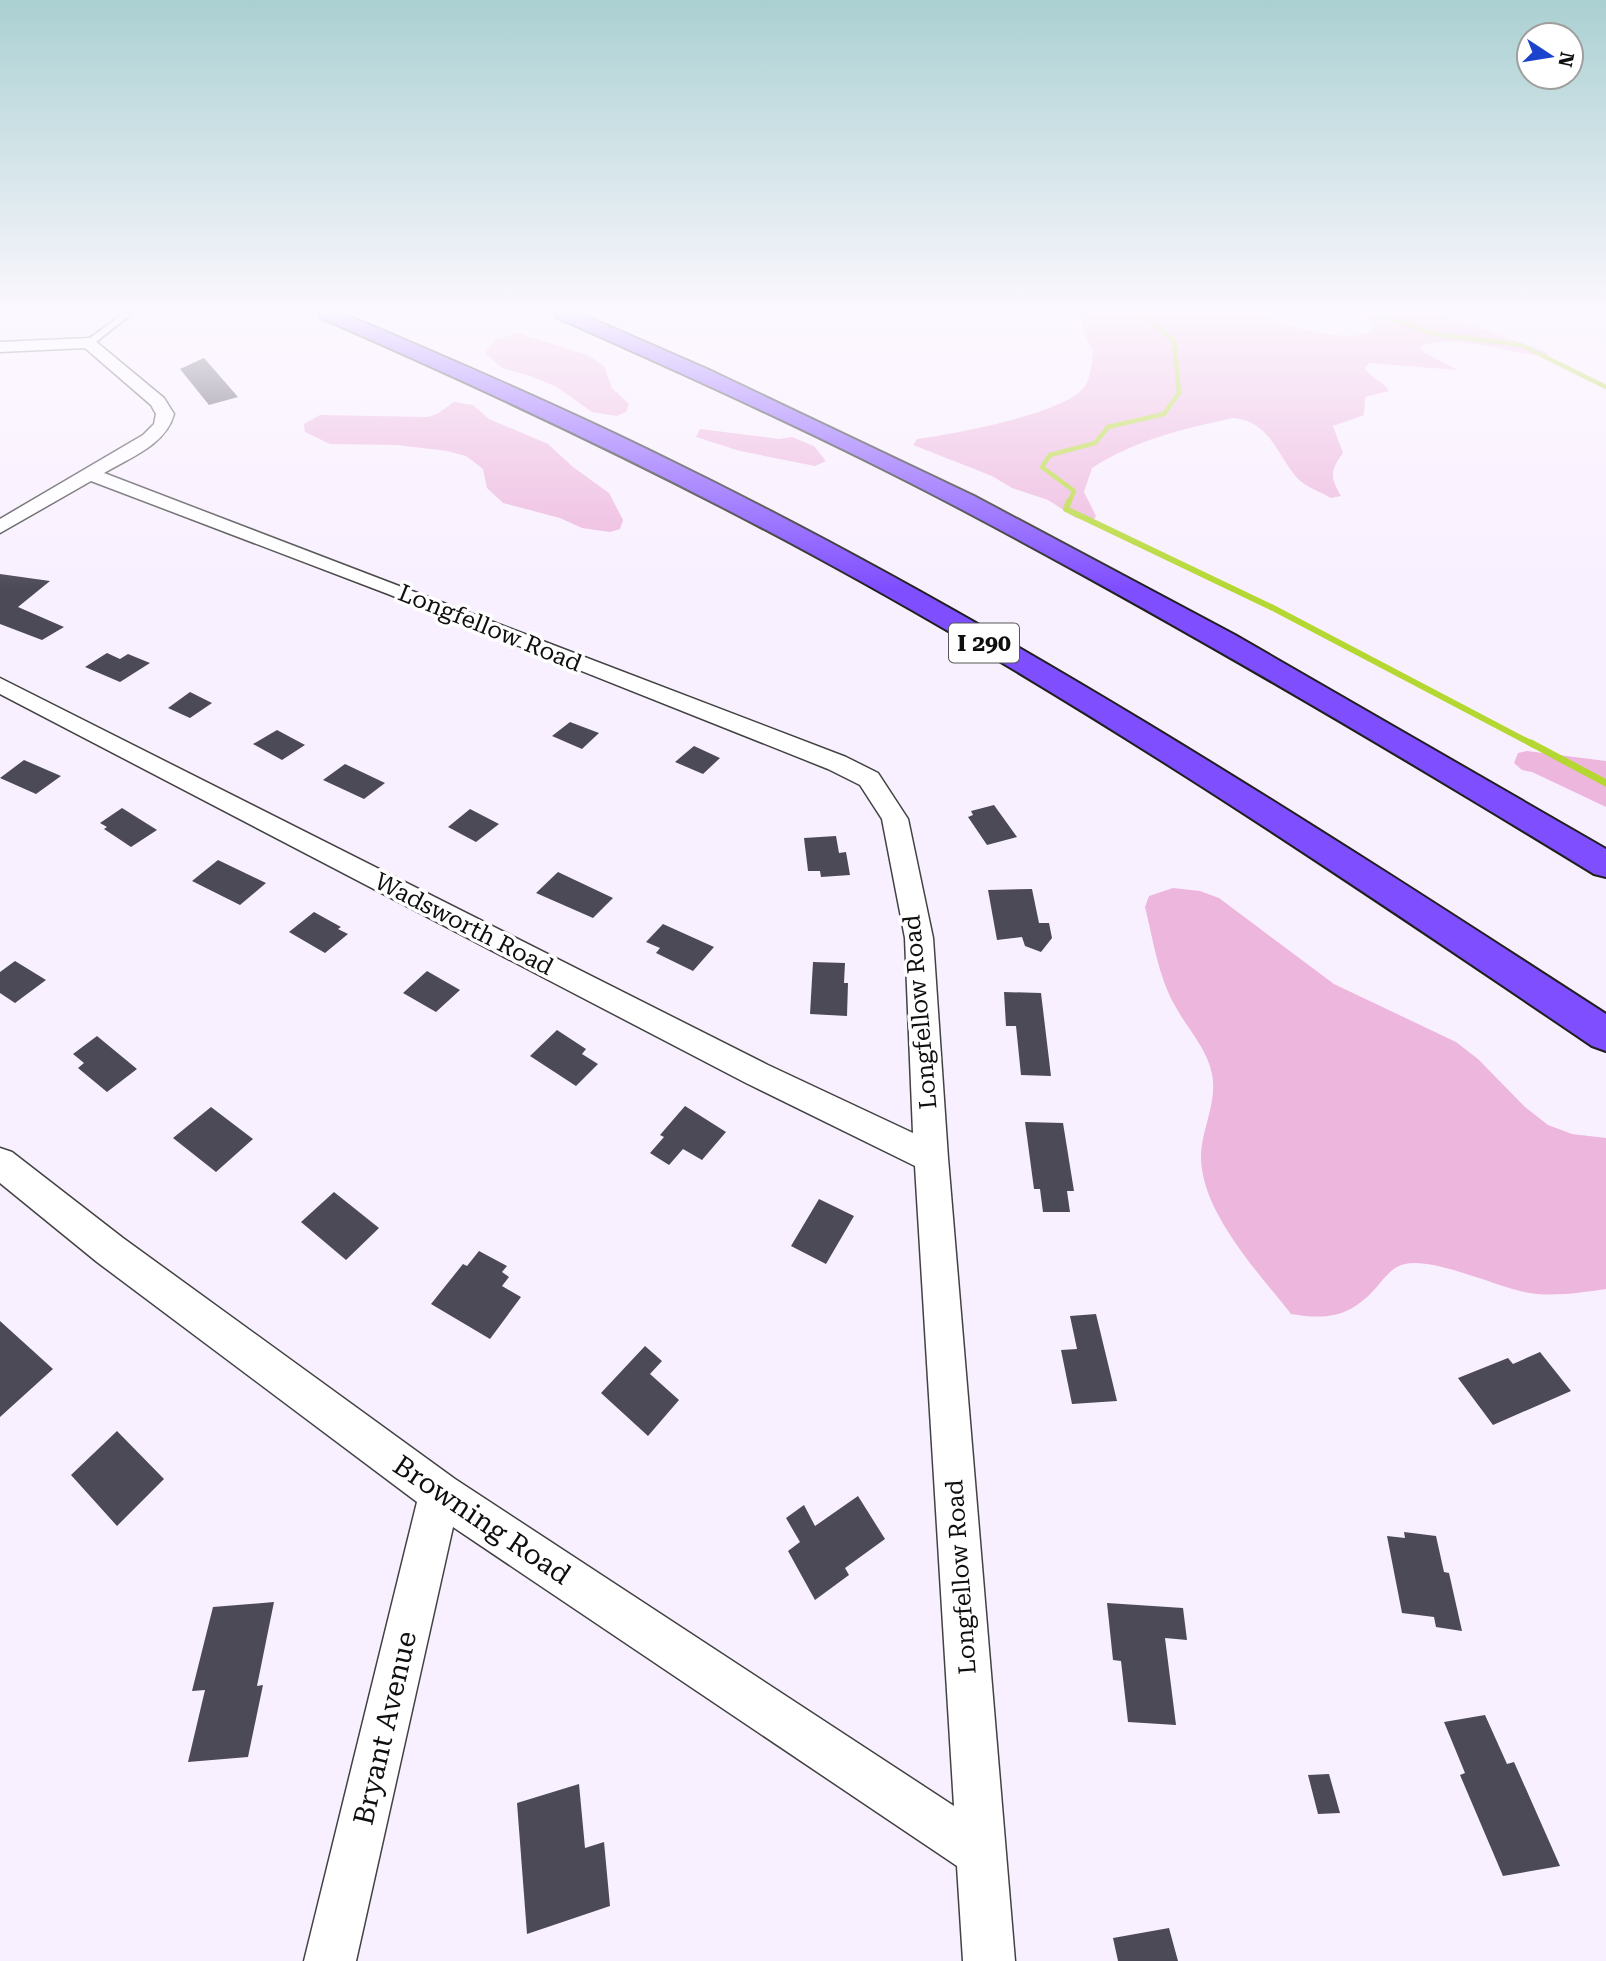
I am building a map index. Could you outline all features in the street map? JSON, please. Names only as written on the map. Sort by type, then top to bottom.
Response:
[{"type":"highway","name":"I 290","points":[[538,406],[719,495],[896,591],[1038,674],[1265,813],[1606,1035]]},
{"type":"highway","points":[[770,406],[1014,528],[1257,660],[1606,865]]},
{"type":"street","points":[[0,527],[91,475],[157,432],[164,422],[165,414],[160,406]]},
{"type":"street","name":"Longfellow Road","points":[[91,475],[396,590],[827,759],[869,779],[882,796],[898,827],[919,938],[931,1158],[989,1961]]},
{"type":"street","name":"Wadsworth Road","points":[[0,685],[757,1074],[931,1158]]},
{"type":"street","name":"Browning Road","points":[[0,1163],[110,1250],[440,1494],[982,1853]]},
{"type":"street","name":"Bryant Avenue","points":[[330,1961],[440,1494]]},
{"type":"shaded area","points":[[449,406],[474,406],[489,419],[548,444],[573,467],[609,493],[623,520],[620,529],[610,532],[582,528],[560,518],[503,503],[487,488],[483,469],[466,456],[397,445],[330,444],[305,432],[304,424],[320,415],[427,417]]},
{"type":"shaded area","points":[[583,406],[628,406],[626,412],[617,416],[592,412]]},
{"type":"shaded area","points":[[1055,406],[1365,406],[1364,415],[1333,426],[1343,453],[1333,474],[1341,496],[1331,498],[1309,487],[1298,479],[1264,432],[1246,420],[1233,418],[1142,443],[1092,468],[1084,492],[1096,516],[1093,521],[1076,518],[1048,500],[1012,488],[992,476],[913,445],[917,439],[955,433],[1033,414]]},
{"type":"shaded area","points":[[700,429],[779,439],[792,437],[814,446],[826,461],[815,466],[740,451],[696,437]]},
{"type":"shaded area","points":[[1527,751],[1606,761],[1606,807],[1532,772],[1522,770],[1514,763],[1518,753]]},
{"type":"shaded area","points":[[1173,888],[1200,891],[1219,898],[1334,984],[1456,1042],[1478,1059],[1525,1107],[1548,1125],[1572,1134],[1606,1138],[1606,1289],[1563,1294],[1531,1293],[1446,1268],[1417,1263],[1405,1264],[1391,1271],[1370,1294],[1351,1309],[1318,1317],[1291,1314],[1234,1241],[1211,1201],[1204,1180],[1201,1148],[1213,1096],[1212,1074],[1201,1046],[1168,993],[1156,957],[1145,907],[1149,896]]},
{"type":"building","points":[[0,574],[50,581],[18,607],[64,627],[42,640],[0,624]]},
{"type":"building","points":[[107,653],[120,659],[128,654],[150,663],[120,682],[85,667]]},
{"type":"building","points":[[190,692],[212,703],[190,718],[168,708]]},
{"type":"building","points":[[570,722],[599,733],[582,749],[552,736]]},
{"type":"building","points":[[277,730],[305,745],[282,760],[253,744]]},
{"type":"building","points":[[694,746],[720,758],[703,774],[675,762]]},
{"type":"building","points":[[24,760],[61,776],[36,794],[0,778]]},
{"type":"building","points":[[345,764],[385,783],[364,799],[323,780]]},
{"type":"building","points":[[994,805],[1017,837],[987,845],[968,817],[973,815],[971,811]]},
{"type":"building","points":[[122,808],[157,830],[131,847],[104,829],[107,827],[100,823]]},
{"type":"building","points":[[470,809],[499,824],[476,842],[448,827]]},
{"type":"building","points":[[836,836],[839,853],[846,852],[850,875],[821,877],[820,871],[808,871],[804,838]]},
{"type":"building","points":[[218,860],[266,883],[240,905],[192,881]]},
{"type":"building","points":[[558,872],[613,898],[593,918],[536,893]]},
{"type":"building","points":[[1032,889],[1039,923],[1049,923],[1052,938],[1041,952],[1025,946],[1022,937],[997,940],[988,890]]},
{"type":"building","points":[[314,912],[348,934],[325,953],[289,932]]},
{"type":"building","points":[[663,924],[714,947],[693,971],[656,953],[660,948],[646,942]]},
{"type":"building","points":[[15,961],[46,980],[15,1003],[0,993],[0,972]]},
{"type":"building","points":[[813,962],[845,963],[844,983],[848,983],[847,1016],[810,1014]]},
{"type":"building","points":[[427,971],[460,990],[436,1012],[403,993]]},
{"type":"building","points":[[1004,992],[1041,993],[1051,1076],[1021,1075],[1016,1026],[1006,1026]]},
{"type":"building","points":[[557,1030],[586,1049],[582,1054],[598,1064],[576,1086],[530,1056]]},
{"type":"building","points":[[97,1036],[137,1069],[107,1092],[78,1068],[84,1063],[73,1054]]},
{"type":"building","points":[[685,1106],[726,1132],[702,1160],[683,1149],[669,1165],[650,1153],[664,1137],[660,1135]]},
{"type":"building","points":[[211,1107],[253,1139],[216,1172],[173,1138]]},
{"type":"building","points":[[1025,1122],[1063,1123],[1074,1191],[1067,1191],[1070,1212],[1043,1212],[1040,1189],[1034,1189]]},
{"type":"building","points":[[334,1192],[379,1228],[346,1260],[301,1222]]},
{"type":"building","points":[[819,1199],[854,1216],[826,1264],[791,1246]]},
{"type":"building","points":[[479,1251],[507,1266],[502,1272],[509,1277],[502,1286],[521,1297],[490,1339],[431,1304],[463,1264],[467,1266]]},
{"type":"building","points":[[1096,1314],[1117,1401],[1072,1404],[1061,1350],[1077,1349],[1070,1316]]},
{"type":"building","points":[[0,1321],[53,1369],[0,1417]]},
{"type":"building","points":[[645,1346],[662,1361],[650,1374],[679,1400],[648,1436],[601,1393]]},
{"type":"building","points":[[1540,1352],[1571,1391],[1493,1425],[1458,1378],[1508,1358],[1513,1364]]},
{"type":"building","points":[[117,1431],[164,1479],[117,1526],[71,1475]]},
{"type":"building","points":[[858,1496],[885,1539],[845,1568],[849,1575],[815,1600],[788,1551],[800,1542],[786,1518],[804,1505],[815,1526]]},
{"type":"building","points":[[1404,1532],[1436,1536],[1444,1572],[1449,1573],[1462,1631],[1436,1627],[1434,1617],[1402,1613],[1387,1536],[1405,1538]]},
{"type":"building","points":[[274,1602],[257,1686],[263,1685],[248,1757],[188,1762],[205,1690],[192,1691],[213,1607]]},
{"type":"building","points":[[1107,1603],[1183,1608],[1187,1640],[1165,1638],[1176,1725],[1128,1722],[1121,1661],[1113,1660]]},
{"type":"building","points":[[1485,1715],[1507,1764],[1514,1762],[1560,1866],[1503,1876],[1460,1775],[1465,1773],[1444,1722]]},
{"type":"building","points":[[1329,1774],[1340,1813],[1318,1814],[1308,1775]]},
{"type":"building","points":[[579,1784],[585,1848],[604,1842],[610,1906],[527,1934],[517,1803]]},
{"type":"building","points":[[1169,1928],[1178,1961],[1118,1961],[1113,1938]]},
{"type":"waterway","points":[[1069,503],[1074,491],[1042,467],[1050,455],[1095,443],[1108,427],[1164,414],[1170,406]]},
{"type":"waterway","points":[[1069,501],[1066,509],[1271,607],[1534,745]]},
{"type":"waterway","points":[[1531,743],[1606,783]]}]
